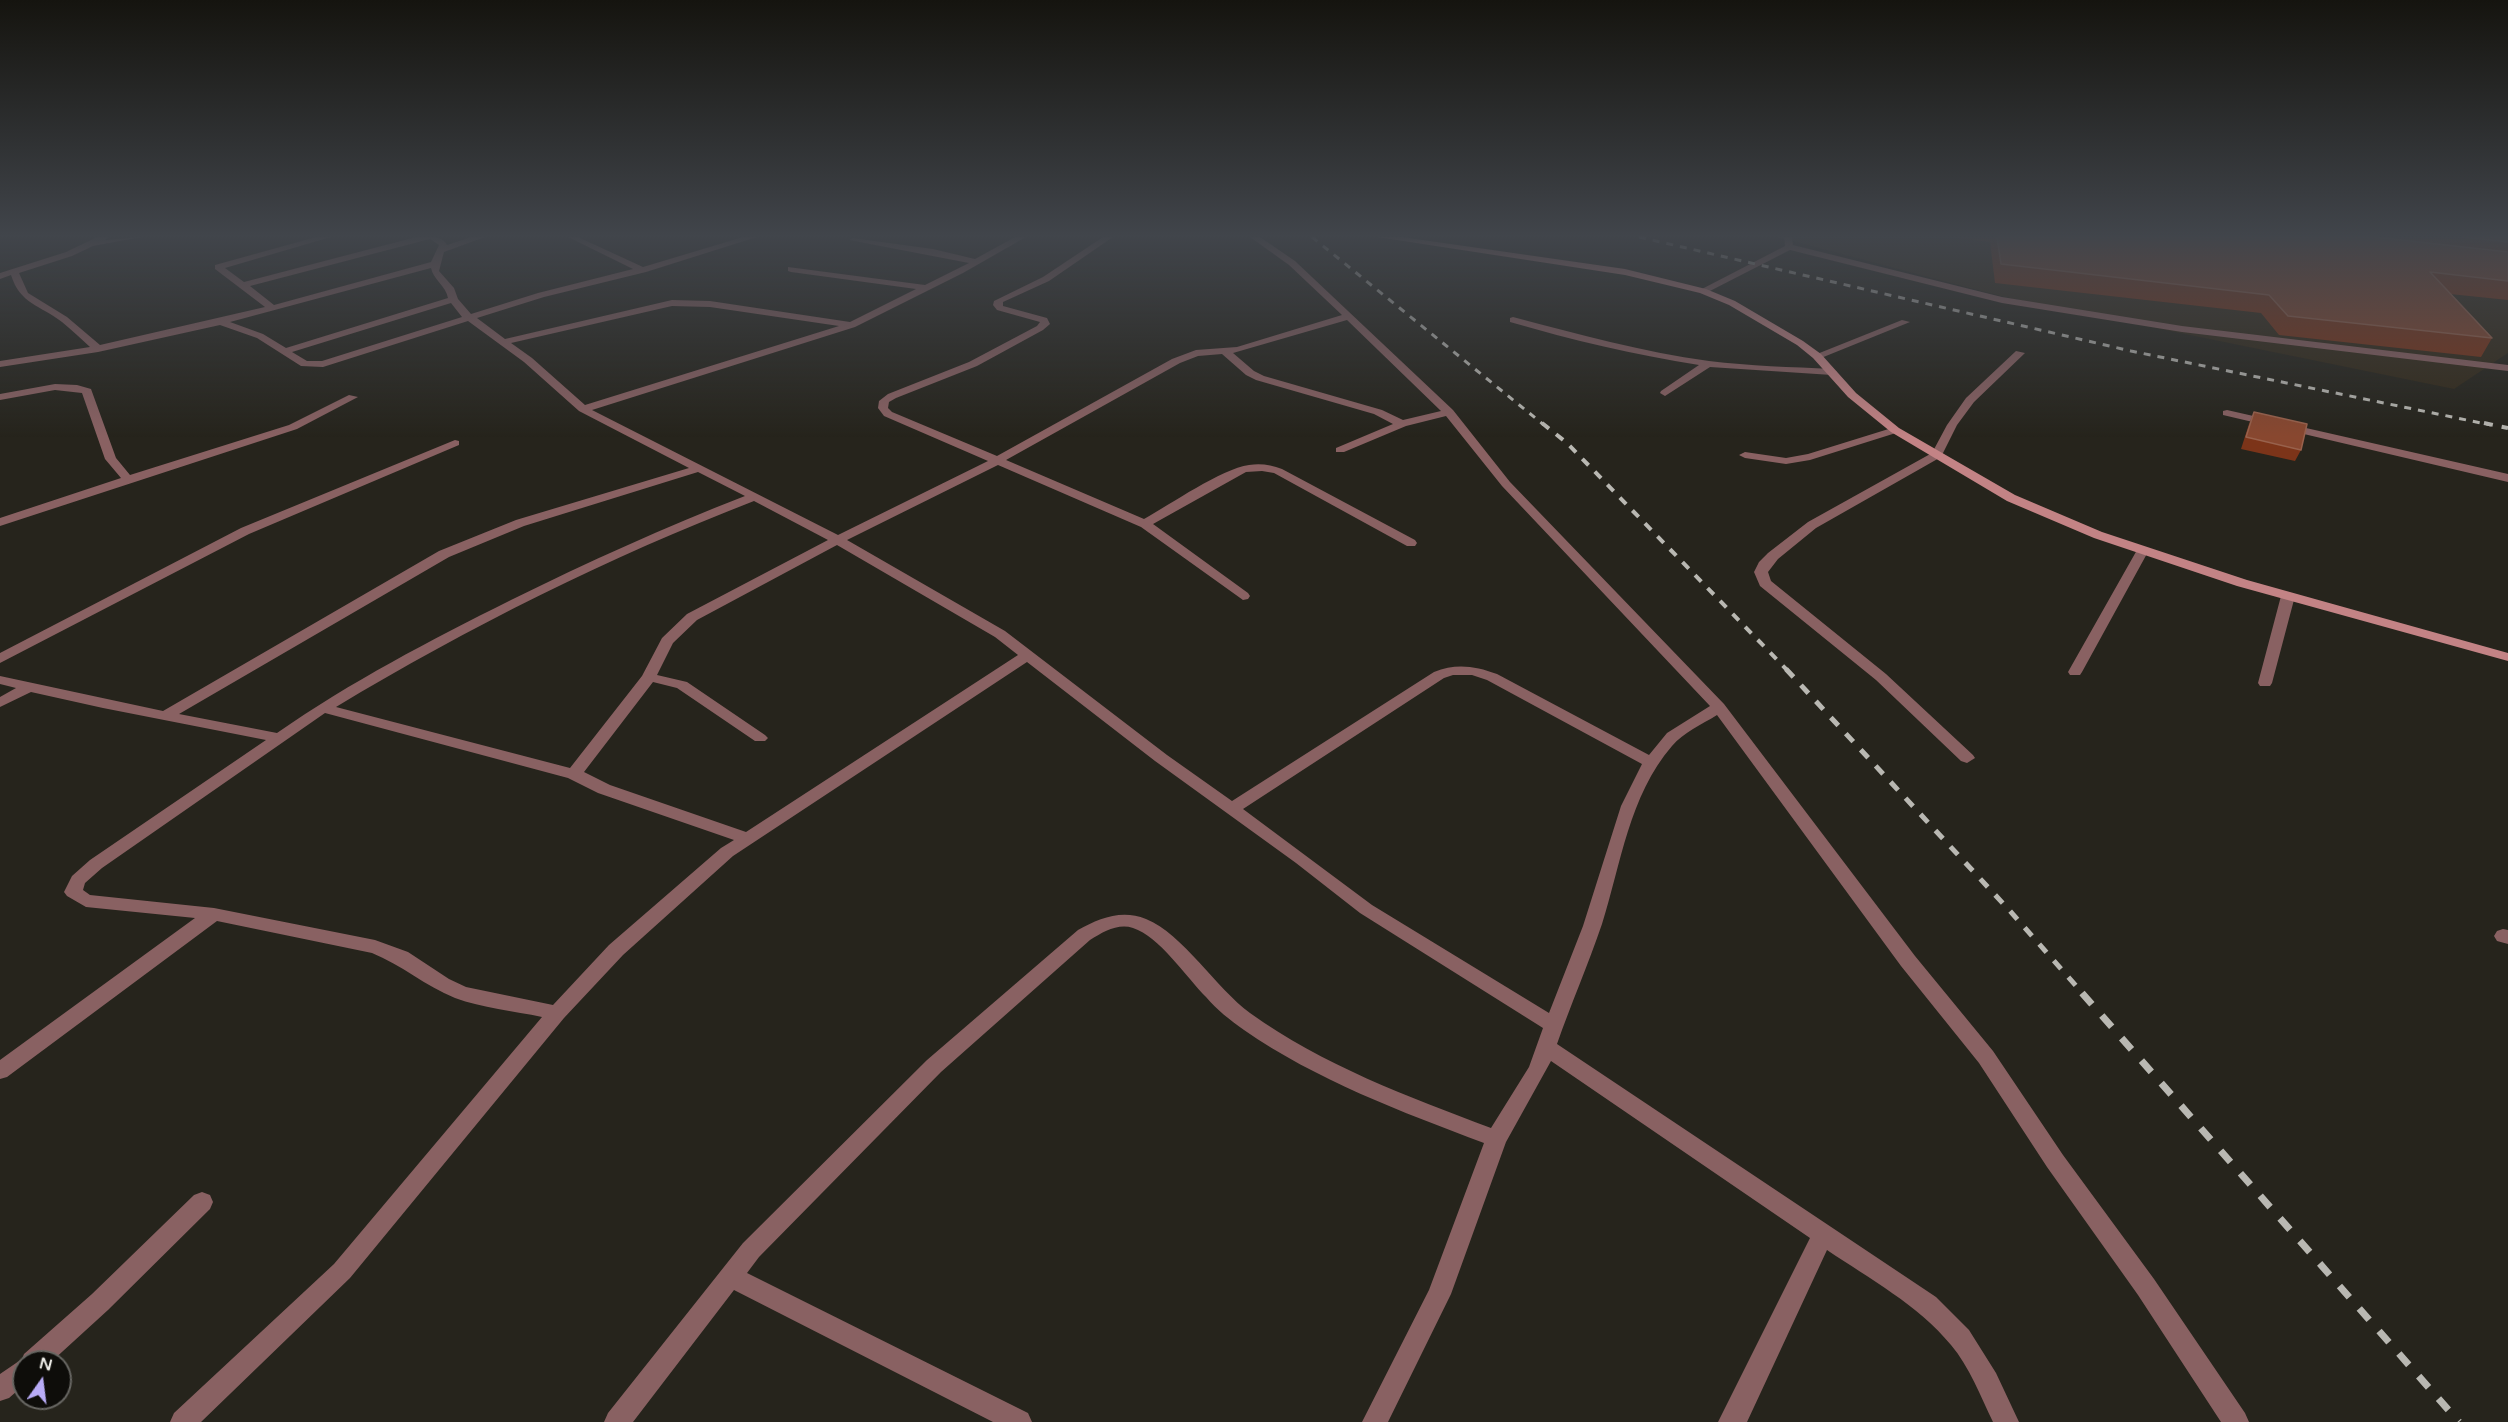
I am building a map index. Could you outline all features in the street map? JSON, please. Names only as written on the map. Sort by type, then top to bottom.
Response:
[{"type":"street","points":[[39,303],[64,319],[98,349]]},
{"type":"street","points":[[266,303],[271,307]]},
{"type":"street","points":[[0,376],[0,364],[98,349],[285,303]]},
{"type":"street","points":[[285,351],[439,303]]},
{"type":"street","points":[[456,303],[463,313],[528,360],[583,409],[756,496],[993,630],[1161,758],[1302,859],[1366,909],[1554,1025]]},
{"type":"street","points":[[219,321],[260,336],[305,364],[322,364],[515,303]]},
{"type":"street","points":[[504,342],[670,303]]},
{"type":"street","points":[[686,303],[710,304],[852,325]]},
{"type":"street","points":[[583,409],[852,325],[895,303]]},
{"type":"street","points":[[998,303],[1000,308],[1044,321],[1045,324],[982,360],[892,396],[884,401],[883,408],[888,414],[1145,525],[1243,596]]},
{"type":"street","points":[[1336,303],[1449,412],[1506,484],[1719,707],[1908,961],[1986,1057],[2055,1161],[2146,1287],[2236,1422]]},
{"type":"street","points":[[1733,303],[1818,356],[1852,395],[1895,430],[2011,498],[2098,535],[2143,550],[2288,596],[2508,657]]},
{"type":"street","points":[[2023,303],[2182,329],[2508,368]]},
{"type":"street","points":[[574,774],[649,677],[667,641],[692,617],[837,540],[997,461],[1176,360],[1196,352],[1226,352],[1350,316]]},
{"type":"street","points":[[1513,320],[1623,349],[1708,363],[1832,372]]},
{"type":"street","points":[[1818,356],[1905,322]]},
{"type":"street","points":[[1226,352],[1250,373],[1260,378],[1378,412],[1402,424]]},
{"type":"street","points":[[1967,758],[1881,677],[1765,583],[1761,572],[1773,556],[1812,525],[1937,455],[1952,425],[1970,400],[2020,352]]},
{"type":"street","points":[[1665,393],[1708,363]]},
{"type":"street","points":[[0,397],[63,387],[87,391],[111,459],[128,479]]},
{"type":"street","points":[[0,522],[264,437],[292,427],[353,397]]},
{"type":"street","points":[[1340,450],[1402,424],[1449,412]]},
{"type":"street","points":[[2227,413],[2508,478]]},
{"type":"street","points":[[1745,455],[1786,461],[1810,457],[1895,430]]},
{"type":"street","points":[[0,659],[245,531],[455,443]]},
{"type":"street","points":[[1145,525],[1236,472],[1249,467],[1265,467],[1278,471],[1411,543]]},
{"type":"street","points":[[165,716],[444,554],[520,523],[701,468]]},
{"type":"street","points":[[557,1013],[462,993],[441,984],[401,957],[375,947],[214,914],[86,901],[73,892],[78,880],[96,864],[323,708],[415,653],[483,618],[673,528],[756,496]]},
{"type":"street","points":[[2075,672],[2143,550]]},
{"type":"street","points":[[2265,683],[2288,596]]},
{"type":"street","points":[[183,1422],[342,1271],[459,1134],[557,1013],[616,950],[705,871],[747,838],[1027,655]]},
{"type":"street","points":[[1232,809],[1448,670],[1477,671],[1492,677],[1652,762]]},
{"type":"street","points":[[649,677],[682,685],[760,738]]},
{"type":"street","points":[[0,680],[279,738]]},
{"type":"street","points":[[0,703],[31,686]]},
{"type":"street","points":[[1375,1422],[1439,1294],[1496,1138],[1538,1069],[1592,926],[1627,810],[1637,785],[1668,741],[1691,722],[1705,718],[1719,707]]},
{"type":"street","points":[[323,708],[574,774],[604,789],[747,838]]},
{"type":"street","points":[[0,1071],[214,914]]},
{"type":"street","points":[[617,1422],[729,1276],[791,1208],[934,1066],[1084,935],[1101,924],[1119,919],[1140,923],[1155,932],[1217,996],[1264,1033],[1350,1080],[1496,1138]]},
{"type":"street","points":[[1547,1047],[1928,1305],[1961,1338],[1987,1382],[2006,1422]]},
{"type":"street","points":[[46,1350],[100,1302],[201,1202]]},
{"type":"street","points":[[1731,1422],[1736,1417],[1824,1233]]},
{"type":"street","points":[[729,1276],[1019,1422]]},
{"type":"street","points":[[0,1389],[12,1380]]},
{"type":"shaded area","points":[[2035,303],[2508,303],[2508,353],[2454,389]]},
{"type":"building","points":[[2277,303],[2459,303],[2492,338],[2288,316]]},
{"type":"building","points":[[2254,412],[2307,424],[2301,450],[2246,437]]},
{"type":"railway","points":[[1394,303],[1544,425]]},
{"type":"railway","points":[[1925,303],[2131,351],[2491,425]]},
{"type":"railway","points":[[1542,423],[1567,443],[1787,670]]},
{"type":"railway","points":[[2484,423],[2508,428]]},
{"type":"railway","points":[[1786,669],[2010,911],[2084,995]]},
{"type":"railway","points":[[2082,993],[2459,1422]]}]
